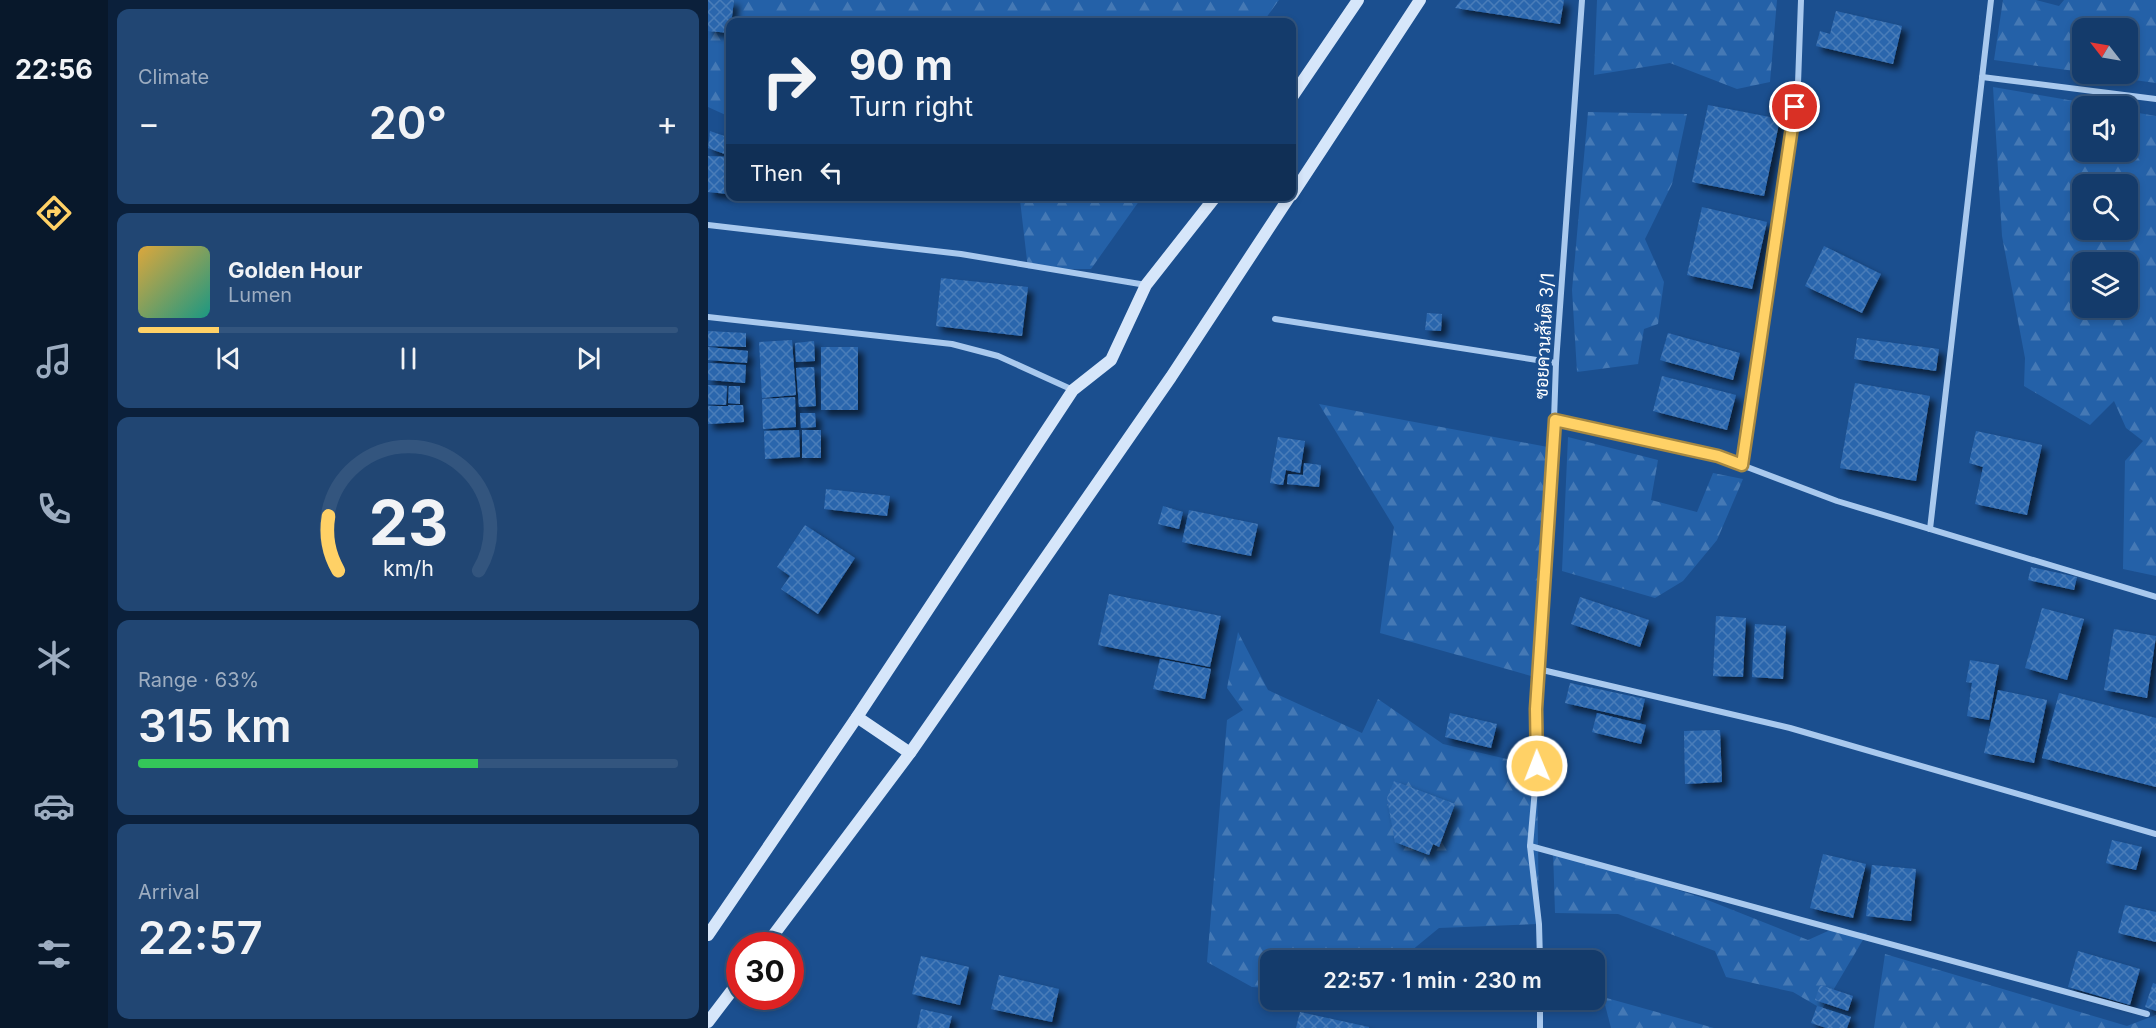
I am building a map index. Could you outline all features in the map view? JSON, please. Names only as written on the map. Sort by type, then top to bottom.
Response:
[{"type":"main road","points":[[1296,91],[1358,0]]},
{"type":"main road","points":[[1296,188],[1420,0]]},
{"type":"main road","points":[[708,935],[857,717],[1073,390],[1112,360],[1146,285],[1212,201]]},
{"type":"main road","points":[[776,932],[910,753],[1171,377],[1288,201]]},
{"type":"main road","points":[[857,717],[910,753]]},
{"type":"main road","points":[[708,1022],[726,998]]},
{"type":"street","name":"ซอยควนสันติ 3/1","points":[[1540,950],[1530,846],[1537,766],[1536,709],[1555,420],[1556,363],[1582,0]]},
{"type":"street","points":[[1742,465],[1798,84],[1801,0]]},
{"type":"street","points":[[1930,529],[1991,0]]},
{"type":"street","points":[[1982,77],[2156,99]]},
{"type":"street","points":[[708,225],[961,254],[1146,285]]},
{"type":"street","points":[[708,317],[952,344],[998,356],[1073,390]]},
{"type":"street","points":[[1275,319],[1556,363]]},
{"type":"street","points":[[1555,420],[1718,456],[1837,501],[2156,597]]},
{"type":"street","points":[[1538,669],[1790,728],[2156,834]]},
{"type":"street","points":[[1530,846],[2147,1014]]},
{"type":"street","points":[[1540,1010],[1540,1028]]},
{"type":"green space","points":[[708,0],[1279,0],[1266,18],[726,18],[726,115],[708,107]]},
{"type":"green space","points":[[1597,0],[1777,0],[1770,82],[1737,89],[1670,63],[1594,75]]},
{"type":"green space","points":[[2003,0],[2036,0],[2059,6],[2064,0],[2156,0],[2156,83],[2138,81],[2138,18],[2072,18],[2072,71],[1994,60]]},
{"type":"green space","points":[[1993,87],[2072,101],[2072,162],[2138,162],[2138,113],[2156,116],[2156,576],[2123,569],[2125,461],[2143,441],[2126,428],[2114,401],[2090,425],[2024,386],[2025,358],[2002,236]]},
{"type":"green space","points":[[1588,112],[1687,114],[1672,184],[1645,239],[1664,282],[1658,324],[1644,329],[1638,364],[1577,372],[1572,290]]},
{"type":"green space","points":[[1020,201],[1139,201],[1091,269],[1028,269]]},
{"type":"green space","points":[[1319,404],[1553,448],[1538,678],[1380,633],[1394,527]]},
{"type":"green space","points":[[1568,437],[1658,460],[1651,500],[1697,512],[1713,473],[1743,479],[1717,540],[1683,581],[1655,598],[1562,571]]},
{"type":"green space","points":[[1238,632],[1268,690],[1362,733],[1378,699],[1443,744],[1537,766],[1539,924],[1439,928],[1412,950],[1260,950],[1260,987],[1252,987],[1207,962],[1227,720],[1243,710],[1227,688]]},
{"type":"green space","points":[[1553,851],[1700,897],[1808,940],[1828,931],[1867,933],[1822,1009],[1793,992],[1726,977],[1715,951],[1618,914],[1555,913]]},
{"type":"green space","points":[[1885,954],[2127,1026],[2156,1015],[2156,1028],[1874,1028]]},
{"type":"green space","points":[[1605,998],[1714,1028],[1611,1028]]},
{"type":"building","points":[[708,0],[734,0],[732,18],[726,18],[726,33],[708,31]]},
{"type":"building","points":[[1461,0],[1564,0],[1560,24],[1455,8]]},
{"type":"building","points":[[1836,11],[1902,26],[1893,64],[1816,46],[1820,31],[1830,34]]},
{"type":"building","points":[[1708,105],[1780,119],[1764,196],[1692,182]]},
{"type":"building","points":[[710,131],[726,137],[726,155],[708,148]]},
{"type":"building","points":[[708,156],[726,157],[726,194],[708,192]]},
{"type":"building","points":[[1702,207],[1767,222],[1752,289],[1687,275]]},
{"type":"building","points":[[1824,246],[1881,274],[1862,313],[1805,286]]},
{"type":"building","points":[[941,278],[1028,287],[1022,336],[936,326]]},
{"type":"building","points":[[1427,313],[1442,314],[1441,331],[1425,330]]},
{"type":"building","points":[[708,331],[746,333],[746,347],[708,346]]},
{"type":"building","points":[[1668,333],[1740,353],[1733,380],[1660,360]]},
{"type":"building","points":[[1857,338],[1939,349],[1936,371],[1854,359]]},
{"type":"building","points":[[792,340],[796,395],[762,398],[759,342]]},
{"type":"building","points":[[814,341],[815,361],[796,362],[795,343]]},
{"type":"building","points":[[708,347],[748,351],[747,363],[708,360]]},
{"type":"building","points":[[821,347],[858,347],[858,410],[821,410]]},
{"type":"building","points":[[708,363],[746,365],[745,383],[708,380]]},
{"type":"building","points":[[814,367],[816,406],[799,407],[796,368]]},
{"type":"building","points":[[1662,376],[1736,395],[1727,430],[1653,411]]},
{"type":"building","points":[[1855,383],[1930,396],[1916,481],[1840,468]]},
{"type":"building","points":[[708,385],[727,386],[726,405],[708,404]]},
{"type":"building","points":[[729,386],[740,386],[740,404],[728,403]]},
{"type":"building","points":[[795,397],[796,427],[763,429],[762,399]]},
{"type":"building","points":[[743,405],[744,422],[708,424],[708,406]]},
{"type":"building","points":[[800,413],[815,413],[816,427],[801,428]]},
{"type":"building","points":[[799,430],[800,457],[765,459],[764,431]]},
{"type":"building","points":[[802,430],[821,430],[821,458],[802,458]]},
{"type":"building","points":[[1976,431],[2042,445],[2027,515],[1975,504],[1983,467],[1969,463]]},
{"type":"building","points":[[1278,437],[1305,441],[1300,473],[1286,470],[1283,485],[1270,483]]},
{"type":"building","points":[[1304,463],[1321,465],[1319,487],[1287,484],[1288,474],[1303,475]]},
{"type":"building","points":[[826,489],[890,496],[887,516],[824,509]]},
{"type":"building","points":[[1163,506],[1183,512],[1179,529],[1158,524]]},
{"type":"building","points":[[1189,510],[1258,524],[1251,556],[1182,542]]},
{"type":"building","points":[[805,525],[855,558],[818,614],[781,589],[790,576],[777,567]]},
{"type":"building","points":[[2031,567],[2077,577],[2074,590],[2028,580]]},
{"type":"building","points":[[1109,594],[1221,616],[1210,667],[1098,645]]},
{"type":"building","points":[[1580,597],[1649,620],[1640,647],[1571,624]]},
{"type":"building","points":[[2042,608],[2084,619],[2067,680],[2025,668]]},
{"type":"building","points":[[1716,616],[1746,618],[1743,677],[1713,676]]},
{"type":"building","points":[[1755,624],[1786,626],[1783,679],[1752,677]]},
{"type":"building","points":[[2114,629],[2156,636],[2147,698],[2104,690]]},
{"type":"building","points":[[1160,659],[1211,669],[1205,699],[1153,689]]},
{"type":"building","points":[[1970,660],[1999,665],[1989,720],[1967,716],[1972,683],[1966,682]]},
{"type":"building","points":[[1570,683],[1645,699],[1640,720],[1565,703]]},
{"type":"building","points":[[1998,690],[2047,700],[2034,763],[1984,753]]},
{"type":"building","points":[[2059,693],[2156,718],[2156,787],[2042,758]]},
{"type":"building","points":[[1450,713],[1497,724],[1491,748],[1445,737]]},
{"type":"building","points":[[1597,713],[1646,725],[1641,744],[1592,732]]},
{"type":"building","points":[[1720,730],[1722,782],[1685,784],[1684,731]]},
{"type":"building","points":[[1394,781],[1455,804],[1439,847],[1433,844],[1429,855],[1395,842],[1387,798]]},
{"type":"building","points":[[2112,840],[2142,847],[2136,870],[2106,863]]},
{"type":"building","points":[[1823,854],[1866,864],[1853,918],[1810,908]]},
{"type":"building","points":[[1872,865],[1916,869],[1911,921],[1866,916]]},
{"type":"building","points":[[2125,905],[2156,912],[2156,942],[2118,933]]},
{"type":"building","points":[[2078,951],[2140,969],[2130,1005],[2068,987]]},
{"type":"building","points":[[921,956],[969,967],[960,1005],[912,994]]},
{"type":"building","points":[[999,975],[1059,989],[1052,1022],[991,1009]]},
{"type":"building","points":[[2153,983],[2156,984],[2156,1011],[2145,1007]]},
{"type":"building","points":[[1820,985],[1853,996],[1848,1011],[1815,1000]]},
{"type":"building","points":[[1817,1006],[1851,1017],[1847,1028],[1826,1028],[1811,1023]]},
{"type":"building","points":[[921,1009],[952,1016],[949,1028],[917,1028]]},
{"type":"building","points":[[1300,1012],[1369,1027],[1369,1028],[1296,1028]]},
{"type":"route","points":[[1537,766],[1536,709],[1555,420],[1718,456],[1742,465],[1795,107]]}]
